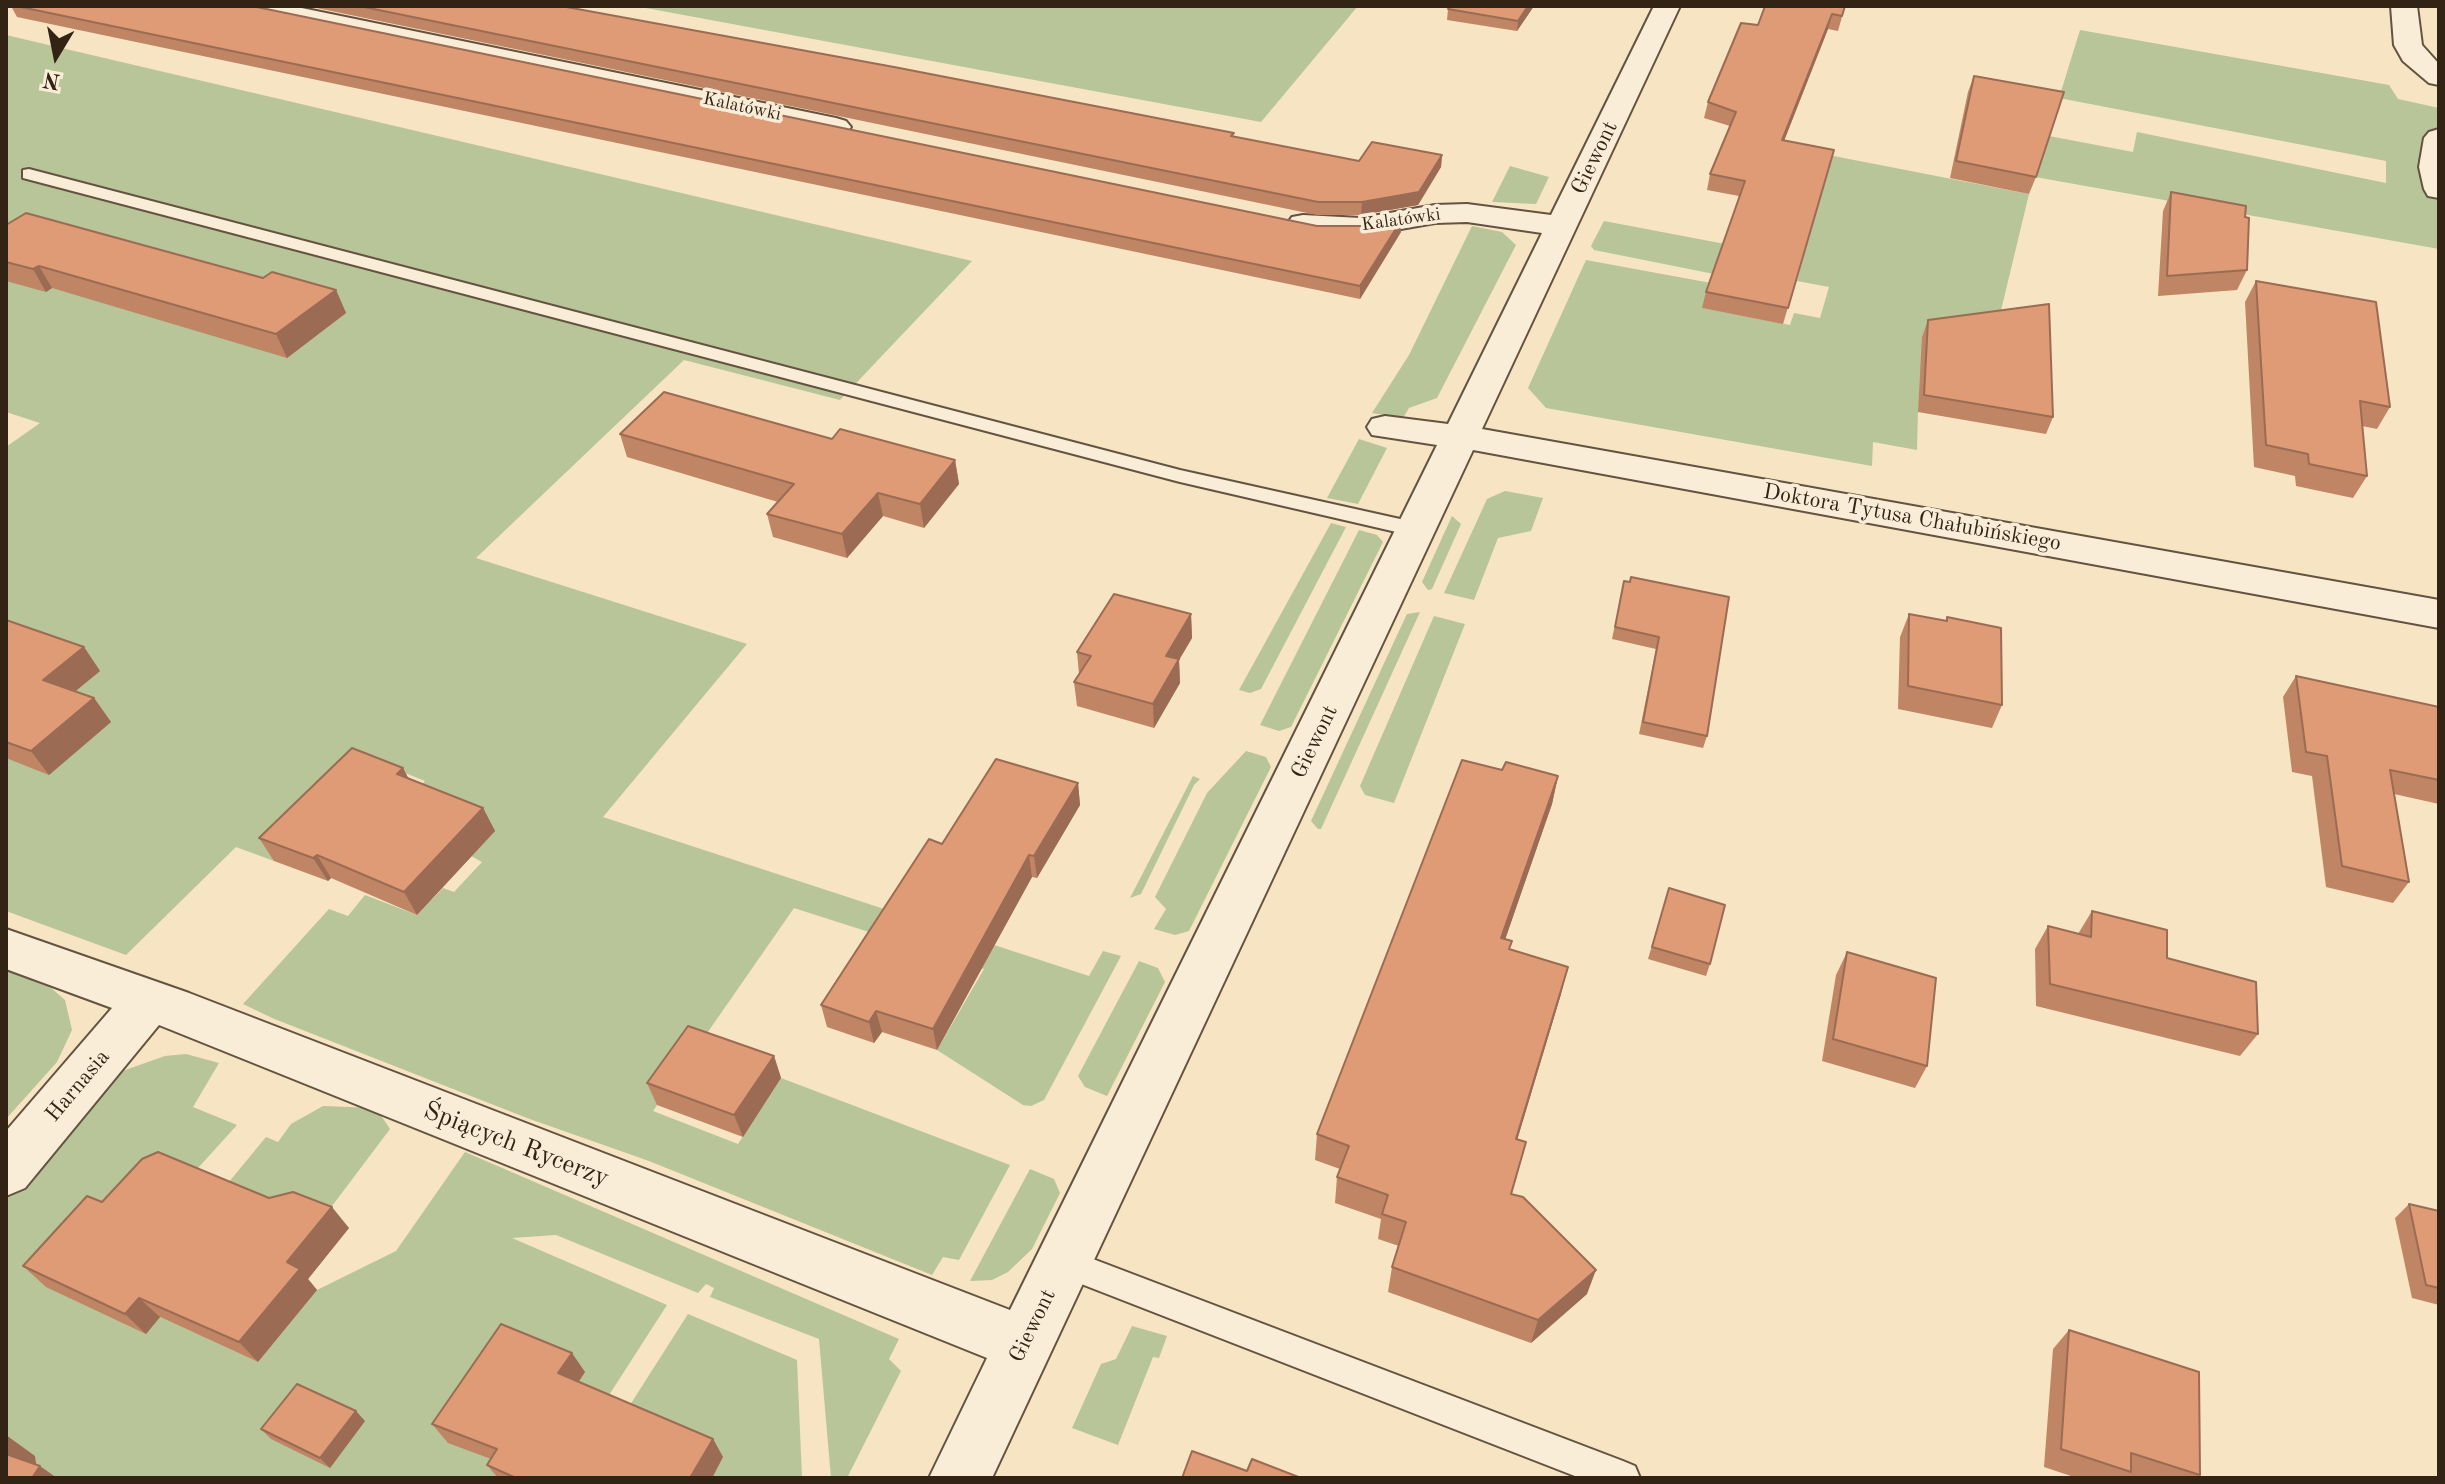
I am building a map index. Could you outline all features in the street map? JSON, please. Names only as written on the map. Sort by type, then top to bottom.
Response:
[{"type":"street","name":"Kalatówki","points":[[254,6],[864,133]]},
{"type":"street","name":"Giewont","points":[[960,1478],[1418,530],[1667,6]]},
{"type":"street","points":[[2404,6],[2408,45],[2417,61],[2439,77],[2439,101]]},
{"type":"street","points":[[2439,138],[2434,167],[2439,189]]},
{"type":"street","name":"Kalatówki","points":[[1270,217],[1317,227],[1361,227],[1435,214],[1467,213],[1562,226]]},
{"type":"street","name":"Doktora Tytusa Chałubińskiego","points":[[1385,427],[1462,437],[2439,614]]},
{"type":"street","name":"Śpiących Rycerzy","points":[[6,949],[149,1001],[1024,1344]]},
{"type":"street","name":"Harnasia","points":[[6,1171],[149,1001]]},
{"type":"lane","points":[[29,174],[1180,476],[1418,530]]},
{"type":"lane","points":[[1064,1263],[1623,1478]]},
{"type":"green space","points":[[635,6],[1358,6],[1261,122]]},
{"type":"green space","points":[[2080,30],[2389,85],[2398,99],[2439,108],[2439,249],[2035,177],[2049,136],[2133,152],[2137,132],[2386,183],[2386,161],[2059,98]]},
{"type":"green space","points":[[6,35],[972,261],[840,400],[684,360],[476,558],[747,644],[603,817],[1089,976],[1103,951],[1121,956],[1044,1100],[1031,1106],[1023,1105],[937,1050],[984,969],[794,908],[653,1111],[738,1144],[781,1078],[1010,1165],[959,1260],[943,1257],[932,1275],[649,1161],[527,1118],[243,1004],[329,909],[348,916],[365,895],[417,915],[443,888],[454,892],[482,862],[394,814],[425,781],[395,769],[365,772],[274,861],[236,847],[126,955],[6,911],[6,447],[40,423],[6,412]]},
{"type":"green space","points":[[1813,152],[2029,194],[1997,327],[1918,412],[1917,450],[1873,442],[1872,466],[1546,408],[1528,388],[1586,260],[1711,283],[1703,308],[1790,325],[1794,313],[1820,318],[1829,287],[1797,281],[1810,234],[1787,229]]},
{"type":"green space","points":[[1510,166],[1549,177],[1536,204],[1492,202]]},
{"type":"green space","points":[[1604,221],[1725,244],[1714,274],[1594,250],[1591,246]]},
{"type":"green space","points":[[1472,226],[1502,232],[1516,245],[1437,398],[1409,408],[1403,418],[1372,413],[1409,355]]},
{"type":"green space","points":[[1359,439],[1387,448],[1358,504],[1327,498]]},
{"type":"green space","points":[[1505,491],[1543,498],[1531,531],[1498,538],[1474,600],[1444,593],[1487,499]]},
{"type":"green space","points":[[1452,516],[1461,524],[1432,589],[1428,590],[1422,582]]},
{"type":"green space","points":[[1331,523],[1346,527],[1261,689],[1250,693],[1239,690]]},
{"type":"green space","points":[[1359,530],[1377,535],[1383,542],[1291,727],[1279,731],[1260,725]]},
{"type":"green space","points":[[1420,612],[1321,829],[1318,829],[1311,821],[1399,631],[1407,614]]},
{"type":"green space","points":[[1434,616],[1465,624],[1394,803],[1365,795],[1360,786]]},
{"type":"green space","points":[[1246,751],[1266,757],[1271,767],[1189,931],[1175,935],[1154,929],[1166,909],[1155,897],[1207,793]]},
{"type":"green space","points":[[1193,776],[1200,779],[1194,785],[1141,894],[1130,898]]},
{"type":"green space","points":[[1139,961],[1158,968],[1165,982],[1107,1096],[1085,1087],[1078,1076]]},
{"type":"green space","points":[[6,970],[51,988],[65,1000],[72,1030],[57,1062],[6,1119]]},
{"type":"green space","points":[[186,1054],[219,1063],[193,1107],[237,1125],[189,1178],[160,1317],[258,1362],[317,1290],[396,1251],[465,1152],[899,1339],[889,1359],[901,1371],[847,1478],[831,1478],[819,1339],[710,1297],[714,1288],[706,1284],[698,1293],[556,1235],[512,1238],[667,1305],[602,1406],[571,1393],[584,1372],[449,1442],[512,1467],[505,1478],[39,1478],[6,1466],[6,1188],[111,1075],[165,1056]]},
{"type":"green space","points":[[323,1106],[376,1108],[390,1129],[323,1218],[210,1205],[266,1137],[278,1142],[291,1124]]},
{"type":"green space","points":[[1030,1169],[1054,1179],[1060,1193],[1032,1249],[1008,1272],[992,1280],[970,1281]]},
{"type":"green space","points":[[688,1314],[797,1360],[802,1478],[711,1478],[723,1457],[623,1416]]},
{"type":"green space","points":[[1132,1326],[1167,1336],[1159,1358],[1153,1357],[1118,1445],[1072,1428],[1101,1364],[1116,1359]]},
{"type":"building","points":[[16,6],[252,6],[1317,226],[1362,226],[1402,219],[1360,286]]},
{"type":"building","points":[[359,6],[561,6],[1234,133],[1231,136],[1359,161],[1372,142],[1442,155],[1419,192],[1362,202],[1318,202]]},
{"type":"building","points":[[1450,6],[1528,6],[1518,21],[1448,9]]},
{"type":"building","points":[[1765,6],[1845,6],[1842,16],[1832,14],[1782,140],[1834,150],[1788,308],[1706,292],[1745,181],[1710,174],[1736,112],[1708,102],[1741,23],[1758,25]]},
{"type":"building","points":[[1974,76],[2064,92],[2036,177],[1956,161]]},
{"type":"building","points":[[2171,192],[2246,206],[2245,217],[2249,218],[2247,270],[2167,276]]},
{"type":"building","points":[[26,213],[263,278],[272,272],[336,290],[276,334],[39,266],[33,269],[6,262],[6,225]]},
{"type":"building","points":[[2256,281],[2376,302],[2390,407],[2360,401],[2367,476],[2309,464],[2308,454],[2266,445]]},
{"type":"building","points":[[2049,304],[2053,417],[1924,395],[1928,320]]},
{"type":"building","points":[[664,392],[832,439],[840,429],[955,460],[920,504],[878,493],[842,534],[767,514],[794,484],[620,434]]},
{"type":"building","points":[[1631,577],[1729,597],[1707,736],[1643,722],[1659,637],[1615,627],[1624,581],[1630,582]]},
{"type":"building","points":[[1114,594],[1191,614],[1166,656],[1179,659],[1153,704],[1074,682],[1091,656],[1077,652]]},
{"type":"building","points":[[1909,614],[1947,621],[1947,617],[2001,628],[2002,705],[1908,686]]},
{"type":"building","points":[[6,620],[84,647],[43,680],[94,698],[31,751],[6,742]]},
{"type":"building","points":[[2296,676],[2439,707],[2439,780],[2390,770],[2409,882],[2342,866],[2327,756],[2306,752]]},
{"type":"building","points":[[352,748],[403,768],[397,774],[483,808],[404,892],[317,855],[313,858],[259,838]]},
{"type":"building","points":[[996,759],[1078,783],[1034,856],[1029,855],[933,1029],[876,1011],[869,1022],[821,1005],[929,839],[942,844]]},
{"type":"building","points":[[1462,760],[1502,770],[1506,762],[1558,776],[1501,938],[1512,941],[1509,949],[1568,967],[1516,1139],[1526,1142],[1511,1194],[1523,1197],[1596,1270],[1538,1320],[1392,1267],[1406,1222],[1382,1214],[1388,1195],[1337,1177],[1349,1146],[1317,1134]]},
{"type":"building","points":[[1669,888],[1725,905],[1710,964],[1652,947]]},
{"type":"building","points":[[2092,911],[2167,930],[2167,958],[2256,982],[2258,1034],[2050,984],[2048,926],[2091,937]]},
{"type":"building","points":[[1847,952],[1936,978],[1927,1066],[1833,1039]]},
{"type":"building","points":[[688,1026],[774,1056],[734,1115],[647,1083]]},
{"type":"building","points":[[158,1152],[269,1198],[293,1192],[332,1207],[287,1262],[300,1269],[239,1342],[139,1298],[125,1314],[23,1266],[87,1196],[102,1202],[142,1159]]},
{"type":"building","points":[[2409,1204],[2439,1211],[2439,1288],[2426,1285]]},
{"type":"building","points":[[501,1324],[572,1353],[558,1373],[713,1439],[690,1478],[516,1478],[487,1465],[497,1449],[432,1424]]},
{"type":"building","points":[[2069,1330],[2199,1372],[2200,1475],[2131,1453],[2131,1472],[2061,1449]]},
{"type":"building","points":[[297,1384],[356,1411],[320,1458],[261,1429]]},
{"type":"building","points":[[1192,1451],[1247,1471],[1252,1459],[1301,1478],[1182,1478]]},
{"type":"building","points":[[6,1454],[40,1466],[32,1478],[6,1478]]}]
